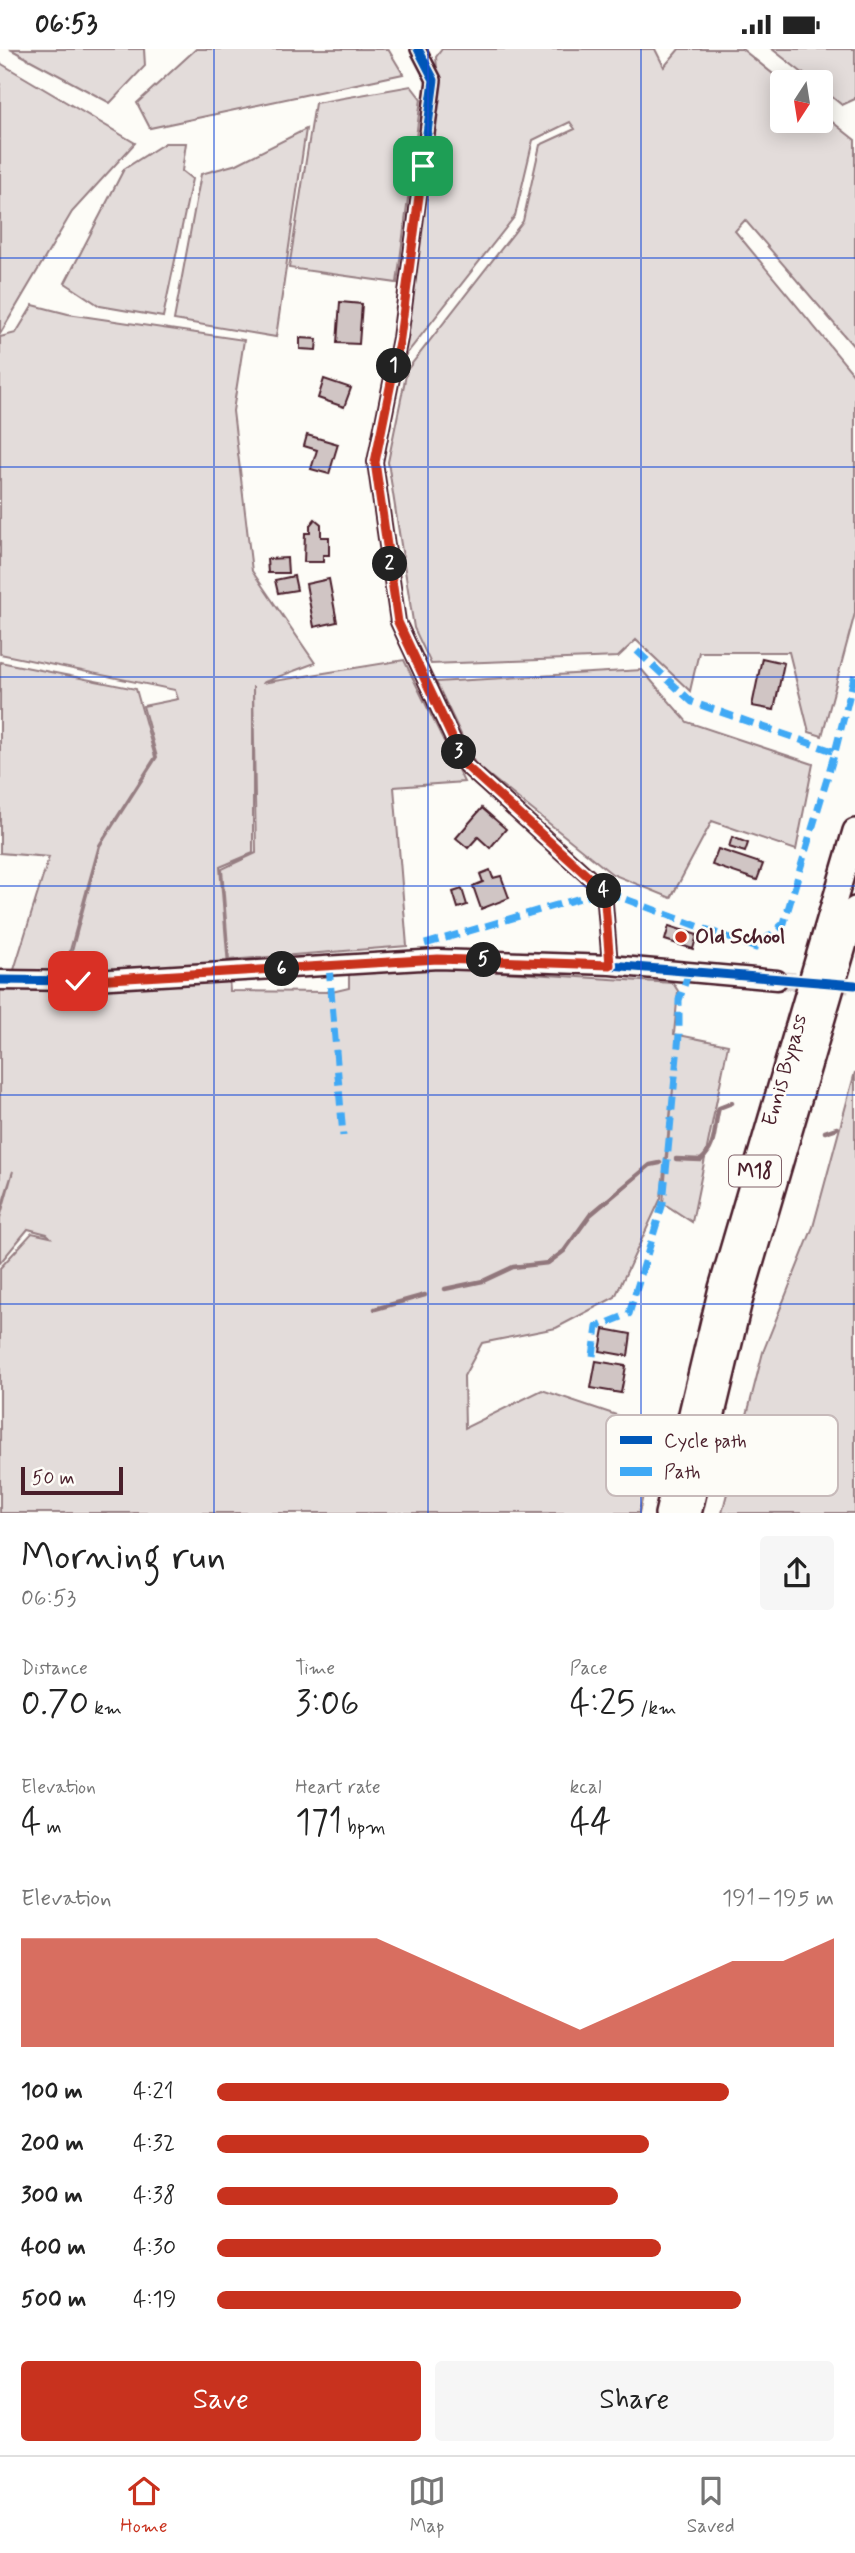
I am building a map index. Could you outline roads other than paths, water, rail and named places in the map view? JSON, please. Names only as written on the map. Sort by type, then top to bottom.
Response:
[{"type":"highway","name":"Ennis Bypass","points":[[691,1415],[721,1288],[855,831]]},
{"type":"highway","name":"Ennis Bypass","points":[[713,1415],[739,1305],[855,909]]},
{"type":"street","points":[[418,49],[434,81],[400,338],[375,462],[398,622],[465,765],[604,891],[610,965]]},
{"type":"street","points":[[0,980],[78,981],[438,959],[610,965],[777,980]]},
{"type":"waterway","points":[[676,1159],[701,1160],[713,1142],[719,1108],[732,1103]]},
{"type":"waterway","points":[[825,1132],[837,1128]]},
{"type":"waterway","points":[[445,1289],[483,1281],[513,1267],[548,1263],[564,1251],[590,1215],[650,1165],[660,1163]]},
{"type":"waterway","points":[[375,1309],[425,1295]]},
{"type":"tunnel","points":[[777,980],[855,985]]},
{"type":"place","name":"Old School","points":[[681,937]]}]
